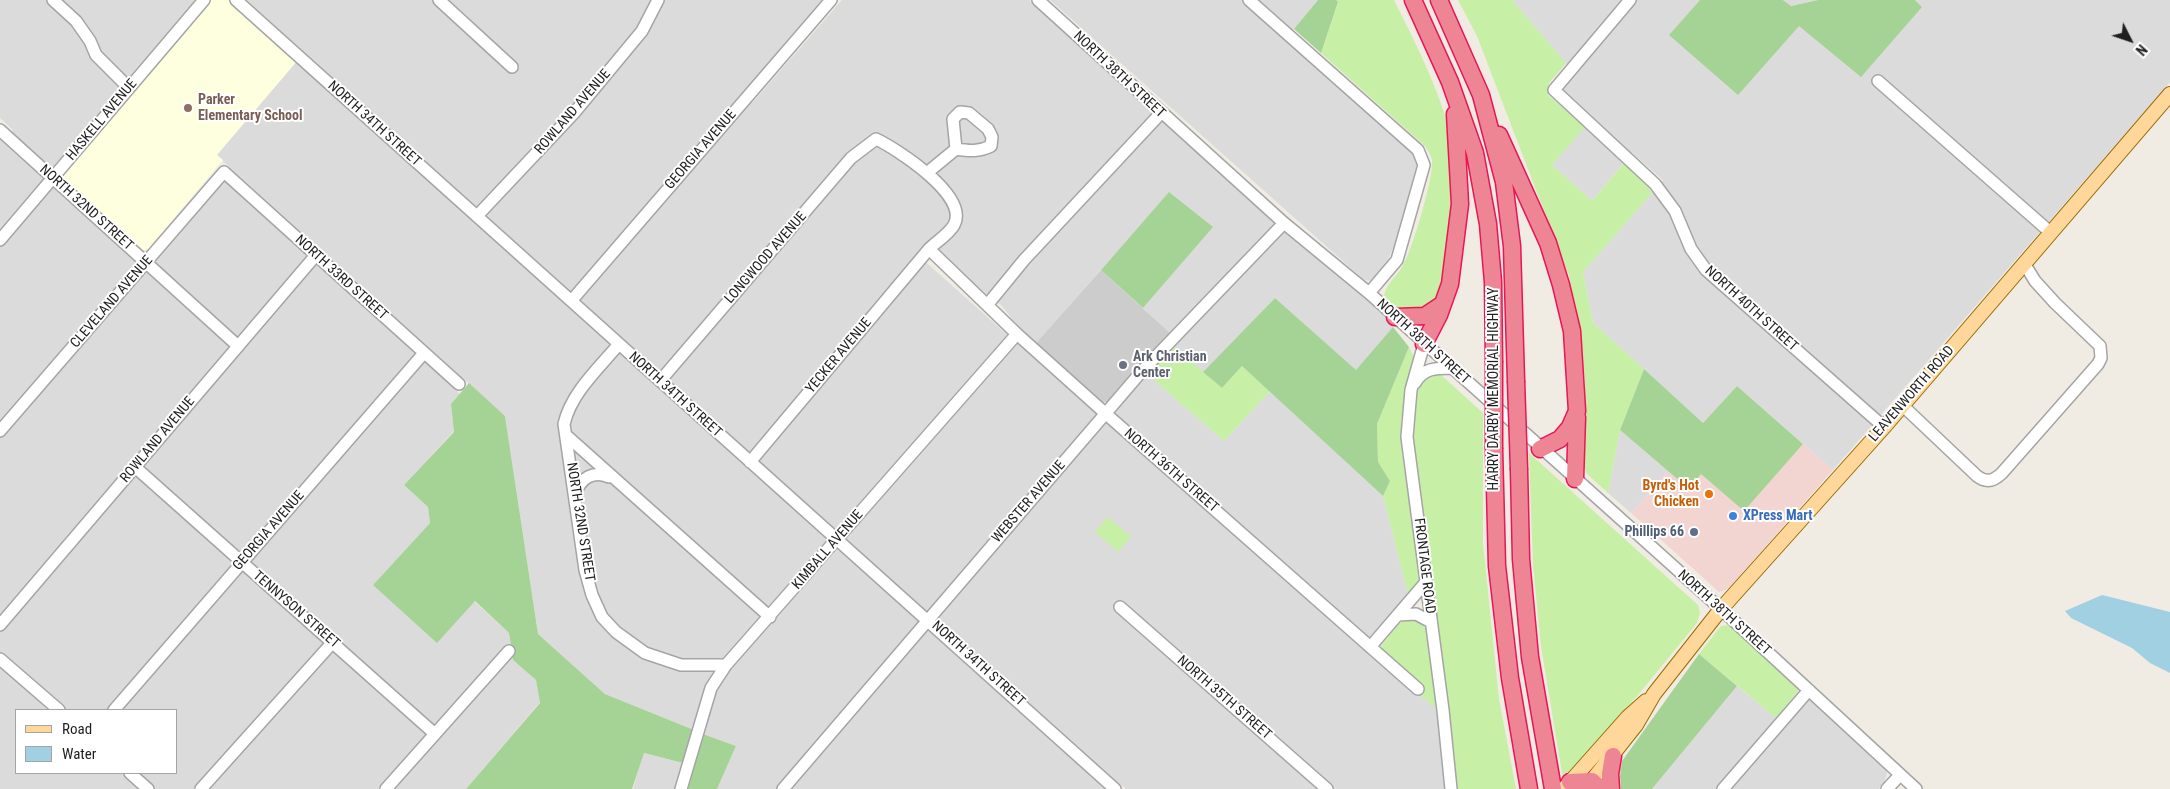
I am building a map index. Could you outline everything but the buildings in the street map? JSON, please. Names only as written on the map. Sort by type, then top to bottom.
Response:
[{"type":"highway","name":"HARRY DARBY MEMORIAL HIGHWAY","points":[[1413,0],[1450,82],[1475,153],[1488,224],[1493,282],[1497,566],[1510,678],[1529,787]]},
{"type":"highway","name":"HARRY DARBY MEMORIAL HIGHWAY","points":[[1439,0],[1481,95],[1504,182],[1512,246],[1521,559],[1530,657],[1553,789]]},
{"type":"highway","points":[[1424,344],[1443,304],[1450,284],[1460,204],[1457,131],[1450,82]]},
{"type":"highway","points":[[1481,95],[1548,242],[1561,285],[1572,331],[1577,411],[1575,479]]},
{"type":"highway","points":[[1395,318],[1424,316],[1443,304]]},
{"type":"highway","points":[[1540,449],[1560,439],[1570,427],[1577,411]]},
{"type":"highway","points":[[1611,789],[1610,774],[1613,756]]},
{"type":"highway","points":[[1567,785],[1593,786]]},
{"type":"main road","name":"LEAVENWORTH ROAD","points":[[1593,786],[1636,725],[1654,694],[1721,609],[1884,427],[2170,94]]},
{"type":"main road","name":"LEAVENWORTH ROAD","points":[[1567,785],[1628,717],[1654,694]]},
{"type":"street","points":[[53,0],[76,20],[90,41],[96,55],[129,88]]},
{"type":"street","name":"HASKELL AVENUE","points":[[0,240],[204,0]]},
{"type":"street","name":"NORTH 34TH STREET","points":[[236,0],[750,462],[928,619],[1115,789]]},
{"type":"street","points":[[439,0],[512,67]]},
{"type":"street","name":"ROWLAND AVENUE","points":[[478,216],[574,113],[642,32],[658,0]]},
{"type":"street","name":"GEORGIA AVENUE","points":[[572,300],[831,0]]},
{"type":"street","name":"NORTH 38TH STREET","points":[[1038,0],[1284,223],[1369,293],[1540,449],[1721,609],[1916,789]]},
{"type":"street","points":[[1249,0],[1418,150],[1424,165],[1397,260],[1369,293]]},
{"type":"street","name":"NORTH 40TH STREET","points":[[1630,0],[1554,90],[1655,184],[1675,211],[1691,249],[1706,270],[1884,427]]},
{"type":"street","points":[[1878,81],[2050,232]]},
{"type":"street","points":[[988,304],[1024,260],[1161,113]]},
{"type":"street","name":"NORTH 32ND STREET","points":[[0,130],[238,346]]},
{"type":"street","name":"YECKER AVENUE","points":[[750,462],[929,249],[954,225],[956,215],[954,205],[928,172],[891,146],[876,139]]},
{"type":"street","name":"LONGWOOD AVENUE","points":[[660,381],[851,158],[876,139]]},
{"type":"street","points":[[928,172],[956,149]]},
{"type":"street","name":"NORTH 33RD STREET","points":[[224,172],[459,384]]},
{"type":"street","name":"CLEVELAND AVENUE","points":[[0,431],[224,172]]},
{"type":"street","name":"WEBSTER AVENUE","points":[[783,789],[1105,413],[1176,335],[1218,294],[1284,223]]},
{"type":"street","name":"NORTH 36TH STREET","points":[[929,249],[1017,334],[1418,688]]},
{"type":"street","name":"ROWLAND AVENUE","points":[[0,625],[316,255]]},
{"type":"street","points":[[1902,405],[1976,476],[1982,480],[1990,481],[2002,473],[2092,372],[2102,358],[2100,346],[2055,303],[2036,281],[2024,263]]},
{"type":"street","name":"KIMBALL AVENUE","points":[[681,789],[711,688],[726,665],[1017,334]]},
{"type":"street","name":"NORTH 32ND STREET","points":[[619,344],[575,398],[567,411],[564,424],[586,570],[592,595],[602,617],[616,632],[645,653],[682,665],[726,665]]},
{"type":"street","name":"FRONTAGE ROAD","points":[[1424,344],[1411,390],[1407,437],[1451,789]]},
{"type":"street","name":"GEORGIA AVENUE","points":[[115,709],[424,353]]},
{"type":"street","points":[[1411,390],[1418,378],[1425,372],[1434,368],[1452,368]]},
{"type":"street","points":[[566,436],[770,617]]},
{"type":"street","name":"TENNYSON STREET","points":[[135,467],[435,734]]},
{"type":"street","points":[[575,497],[581,482],[590,475],[600,474],[612,478]]},
{"type":"street","points":[[1371,646],[1426,582]]},
{"type":"street","name":"NORTH 35TH STREET","points":[[1120,606],[1328,789]]},
{"type":"street","points":[[1398,615],[1416,614],[1431,622]]},
{"type":"street","points":[[201,789],[333,642]]},
{"type":"street","points":[[386,789],[509,651]]},
{"type":"street","points":[[0,659],[58,709]]},
{"type":"street","points":[[1723,789],[1809,690]]},
{"type":"street","points":[[131,774],[148,789]]},
{"type":"street","points":[[1887,789],[1900,775]]},
{"type":"shaded area","points":[[0,0],[197,0],[131,77],[126,76],[102,52],[95,36],[87,42],[120,85],[121,91],[47,178],[146,267],[224,179],[309,255],[281,288],[290,295],[316,264],[320,264],[460,394],[451,404],[454,431],[404,485],[428,507],[430,523],[373,585],[474,601],[509,633],[513,660],[536,680],[540,702],[466,789],[0,789],[0,137],[4,140],[13,130],[0,118]]},
{"type":"shaded area","name":"Parker Elementary School","points":[[211,0],[229,0],[297,61],[217,155],[223,160],[148,249],[141,250],[63,179],[63,174]]},
{"type":"shaded area","points":[[246,0],[824,0],[742,94],[752,103],[842,0],[1029,0],[1267,216],[1361,295],[1393,327],[1356,371],[1275,298],[1203,372],[1172,345],[1170,334],[1143,308],[1212,227],[1169,193],[1036,343],[1015,323],[1002,306],[988,294],[980,293],[927,249],[920,257],[1192,499],[1200,488],[1114,412],[1147,374],[1224,441],[1270,391],[1383,496],[1408,594],[1361,646],[1437,709],[1445,789],[1126,789],[975,654],[967,662],[1108,789],[717,789],[736,746],[703,734],[715,689],[725,675],[846,540],[534,259],[527,269],[826,535],[828,539],[826,546],[712,674],[694,730],[605,694],[538,634],[505,416],[216,155],[304,53]]},
{"type":"shaded area","points":[[1050,0],[1318,0],[1285,40],[1406,147],[1413,155],[1417,164],[1396,242],[1388,259],[1375,276],[1369,281],[1363,279]]},
{"type":"shaded area","points":[[1512,0],[1700,0],[1669,35],[1799,26],[1922,7],[1915,0],[2170,0],[2170,82],[1833,470],[1737,386],[1703,423],[1593,323],[1583,272],[1663,180],[1632,153],[1592,201],[1552,165],[1592,117],[1563,90],[1575,74]]},
{"type":"shaded area","points":[[1783,0],[1818,0],[1790,6]]},
{"type":"shaded area","points":[[1101,270],[1171,334],[1107,402],[1101,402],[1036,343]]},
{"type":"shaded area","points":[[1620,430],[1668,471],[1631,513],[1608,493]]},
{"type":"shaded area","points":[[1803,444],[1833,470],[1728,589],[1719,592],[1631,513],[1668,471],[1688,488],[1701,474],[1744,510]]},
{"type":"shaded area","points":[[1737,686],[1785,725],[1809,698],[1883,765],[1887,773],[1884,783],[1879,789],[1652,789]]},
{"type":"shaded area","points":[[643,753],[683,763],[674,789],[633,789]]},
{"type":"green space","points":[[1318,0],[1336,0],[1338,2],[1321,53],[1294,29]]},
{"type":"green space","points":[[1336,0],[1394,0],[1431,77],[1447,123],[1451,143],[1453,185],[1440,287],[1434,301],[1418,311],[1399,308],[1384,296],[1389,284],[1402,267],[1411,246],[1430,182],[1432,158],[1425,146],[1321,53],[1338,3]]},
{"type":"green space","points":[[1458,0],[1512,0],[1566,63],[1549,83],[1548,95],[1585,127],[1552,165],[1592,201],[1624,163],[1647,185],[1652,193],[1583,272],[1593,323],[1644,369],[1620,430],[1608,493],[1587,474],[1582,461],[1585,379],[1569,276],[1477,36]]},
{"type":"green space","points":[[1700,0],[1783,0],[1791,6],[1818,0],[1915,0],[1922,7],[1861,77],[1799,26],[1738,95],[1669,35]]},
{"type":"green space","points":[[1169,192],[1213,227],[1143,308],[1101,270]]},
{"type":"green space","points":[[1275,298],[1356,370],[1393,327],[1409,347],[1377,424],[1378,462],[1390,481],[1383,496],[1242,366],[1222,388],[1203,372]]},
{"type":"green space","points":[[1172,345],[1222,388],[1242,366],[1270,391],[1224,441],[1147,374]]},
{"type":"green space","points":[[1409,347],[1414,357],[1414,365],[1406,391],[1401,422],[1401,445],[1420,579],[1408,594],[1383,496],[1390,481],[1378,463],[1377,424]]},
{"type":"green space","points":[[1644,369],[1703,423],[1737,386],[1803,444],[1744,511],[1701,474],[1689,489],[1620,430]]},
{"type":"green space","points":[[1441,375],[1483,413],[1483,543],[1499,699],[1516,789],[1457,789],[1445,676],[1413,448],[1413,415],[1417,392],[1422,383],[1430,377]]},
{"type":"green space","points":[[469,383],[505,416],[538,634],[605,694],[694,730],[683,763],[644,753],[632,789],[466,789],[540,703],[536,680],[513,660],[509,633],[475,601],[437,643],[373,585],[430,523],[428,507],[404,485],[454,432],[451,404]]},
{"type":"green space","points":[[1529,453],[1698,605],[1700,613],[1697,623],[1638,695],[1563,779],[1541,646],[1533,565]]},
{"type":"green space","points":[[1108,517],[1131,537],[1118,552],[1095,532]]},
{"type":"green space","points":[[1409,618],[1416,618],[1427,630],[1437,709],[1420,695],[1424,687],[1383,651],[1381,646],[1401,622]]},
{"type":"green space","points":[[1729,625],[1799,690],[1776,718],[1699,654],[1721,626]]},
{"type":"green space","points":[[1699,654],[1737,686],[1652,789],[1621,789],[1622,761]]},
{"type":"green space","points":[[703,734],[736,746],[717,789],[688,789]]},
{"type":"water","points":[[2102,595],[2170,612],[2170,673],[2150,663],[2132,648],[2071,618],[2065,611]]},
{"type":"place","name":"Parker Elementary School","points":[[188,108]]},
{"type":"place","name":"Ark Christian Center","points":[[1123,365]]},
{"type":"place","name":"Byrd's Hot Chicken","points":[[1709,494]]},
{"type":"place","name":"XPress Mart","points":[[1733,516]]},
{"type":"place","name":"Phillips 66","points":[[1694,532]]}]
